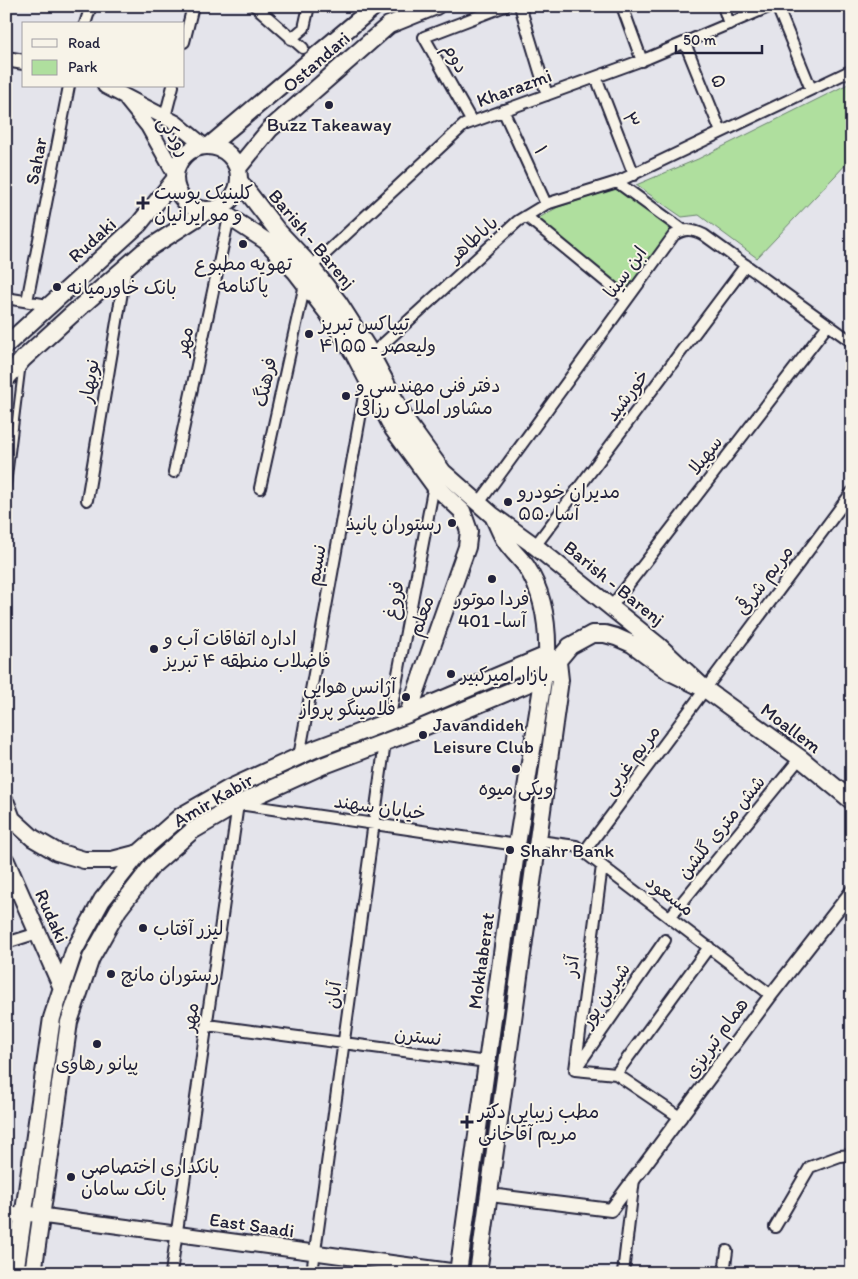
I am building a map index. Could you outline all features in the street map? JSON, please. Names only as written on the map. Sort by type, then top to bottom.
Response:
[{"type":"main road","name":"Ostandari","points":[[206,146],[375,6]]},
{"type":"main road","name":"Ostandari","points":[[239,175],[270,129],[389,25],[436,6]]},
{"type":"main road","points":[[6,59],[22,62]]},
{"type":"main road","points":[[7,376],[23,359],[143,252],[218,212],[235,196],[239,175],[235,161],[224,150],[206,146],[176,123],[109,88]]},
{"type":"main road","name":"رودکی","points":[[121,94],[148,126],[175,176]]},
{"type":"main road","points":[[206,146],[190,150],[185,155],[177,167],[175,176],[176,187],[185,201],[199,210],[218,212]]},
{"type":"main road","name":"Barish - Barenj","points":[[239,175],[277,230],[311,267],[339,303],[372,355],[406,422],[443,472],[492,515],[535,546],[659,646],[705,689]]},
{"type":"main road","name":"Rudaki","points":[[6,345],[139,224],[175,176]]},
{"type":"main road","name":"Barish - Barenj","points":[[218,212],[266,241],[305,284],[327,312],[354,354],[393,429],[434,485]]},
{"type":"main road","name":"معلم","points":[[408,714],[467,547],[469,531],[462,511],[434,485]]},
{"type":"main road","name":"Barish - Barenj","points":[[492,515],[506,541],[526,567],[538,588],[546,617],[552,659]]},
{"type":"main road","points":[[478,1273],[560,680],[552,659],[592,634],[605,634],[632,644],[670,672],[705,689]]},
{"type":"main road","name":"Amir Kabir","points":[[15,1273],[52,1018],[74,951],[102,900],[138,853],[181,816],[230,788],[299,757],[552,659]]},
{"type":"main road","name":"Mokhaberat","points":[[458,1272],[517,845],[544,677],[552,659]]},
{"type":"main road","name":"Amir Kabir","points":[[33,1273],[69,1022],[91,958],[118,910],[152,866],[192,831],[238,804],[322,766],[414,731],[544,677]]},
{"type":"main road","name":"Moallem","points":[[705,689],[800,758],[852,801]]},
{"type":"main road","points":[[408,714],[414,731]]},
{"type":"main road","points":[[6,803],[12,819],[33,838],[57,852],[84,860],[112,860],[138,853]]},
{"type":"main road","name":"Rudaki","points":[[6,861],[62,988]]},
{"type":"main road","points":[[496,1006],[515,1008]]},
{"type":"main road","name":"East Saadi","points":[[6,1216],[23,1213],[458,1272]]},
{"type":"street","points":[[86,22],[90,6]]},
{"type":"street","points":[[185,38],[193,6]]},
{"type":"street","points":[[255,6],[303,48]]},
{"type":"street","points":[[292,39],[304,28],[309,6]]},
{"type":"street","name":"دوم","points":[[472,122],[424,37],[505,6]]},
{"type":"street","points":[[520,6],[547,95]]},
{"type":"street","points":[[622,6],[642,61]]},
{"type":"street","points":[[723,6],[729,24]]},
{"type":"street","name":"Kharazmi","points":[[311,267],[464,125],[642,61],[771,6]]},
{"type":"street","points":[[777,6],[811,89]]},
{"type":"street","name":"۵","points":[[685,43],[722,132]]},
{"type":"street","name":"باباطاهر","points":[[372,355],[526,216],[546,204],[617,182],[852,70]]},
{"type":"street","name":"۳","points":[[596,77],[634,174]]},
{"type":"street","name":"Sahar","points":[[27,301],[68,88]]},
{"type":"street","points":[[165,117],[172,88]]},
{"type":"street","name":"۱","points":[[503,110],[546,204]]},
{"type":"street","points":[[617,182],[683,230],[692,229],[704,235],[852,342]]},
{"type":"street","name":"مهر","points":[[174,472],[218,212]]},
{"type":"street","points":[[526,216],[627,299]]},
{"type":"street","name":"ابن سینا","points":[[479,503],[674,235],[683,230]]},
{"type":"street","name":"خورشید","points":[[535,546],[746,264]]},
{"type":"street","name":"نوبهار","points":[[87,500],[126,267]]},
{"type":"street","name":"فرهنگ","points":[[260,488],[305,284]]},
{"type":"street","points":[[6,298],[48,305]]},
{"type":"street","name":"سهیلا","points":[[611,607],[828,325]]},
{"type":"street","name":"نسیم","points":[[299,757],[367,379]]},
{"type":"street","name":"فروغ","points":[[390,721],[434,485]]},
{"type":"street","name":"مریم شرقی","points":[[705,689],[852,492]]},
{"type":"street","name":"مریم غربی","points":[[584,852],[705,689]]},
{"type":"street","name":"آبان","points":[[312,1273],[386,742]]},
{"type":"street","name":"شش متری گلشن","points":[[670,917],[800,758]]},
{"type":"street","points":[[230,788],[238,804]]},
{"type":"street","name":"مهر","points":[[171,1273],[238,804]]},
{"type":"street","name":"خیابان سهند","points":[[238,804],[517,845]]},
{"type":"street","name":"مسعود","points":[[539,841],[576,846],[771,995]]},
{"type":"street","name":"آذر","points":[[575,1070],[602,866]]},
{"type":"street","name":"همام تبریزی","points":[[490,1195],[611,1210],[771,995],[852,890]]},
{"type":"street","points":[[6,944],[38,933]]},
{"type":"street","name":"شیرین پور","points":[[575,1070],[665,940]]},
{"type":"street","points":[[616,1074],[709,947]]},
{"type":"street","name":"نسترن","points":[[207,1025],[488,1062]]},
{"type":"street","points":[[575,1070],[616,1074],[680,1118]]},
{"type":"street","points":[[775,1227],[810,1167],[840,1156],[852,1155]]},
{"type":"street","points":[[622,1273],[634,1178]]},
{"type":"street","points":[[724,1273],[727,1252]]},
{"type":"lane","points":[[6,497],[23,359]]},
{"type":"green space","points":[[852,82],[852,158],[757,258],[699,215],[682,217],[636,185],[698,159]]},
{"type":"green space","points":[[618,188],[671,227],[671,232],[627,293],[537,219],[558,207]]},
{"type":"place","name":"Buzz Takeaway","points":[[329,105]]},
{"type":"place","name":"کلینیک پوست و مو ایرانیان","points":[[143,203]]},
{"type":"place","name":"تهویه مطبوع پاکنامه","points":[[243,244]]},
{"type":"place","name":"بانک خاورمیانه","points":[[57,287]]},
{"type":"place","name":"تیپاکس تبریز ولیعصر - ۴۱۵۵","points":[[309,334]]},
{"type":"place","name":"دفتر فنی مهندسی و مشاور املاک رزاقی","points":[[346,396]]},
{"type":"place","name":"مدیران خودرو ۵۵۰ آسا","points":[[508,502]]},
{"type":"place","name":"رستوران پانیذ","points":[[452,523]]},
{"type":"place","name":"فردا موتور 401 -آسا","points":[[492,579]]},
{"type":"place","name":"اداره اتفاقات آب و فاضلاب منطقه ۴ تبریز","points":[[154,649]]},
{"type":"place","name":"بازار امیرکبیر","points":[[451,674]]},
{"type":"place","name":"آژانس هوایی فلامینگو پرواز","points":[[406,697]]},
{"type":"place","name":"Javandideh Leisure Club","points":[[423,735]]},
{"type":"place","name":"ویکی میوه","points":[[516,769]]},
{"type":"place","name":"Shahr Bank","points":[[510,850]]},
{"type":"place","name":"لیزر آفتاب","points":[[143,928]]},
{"type":"place","name":"رستوران مانچ","points":[[111,974]]},
{"type":"place","name":"پیانو رهاوی","points":[[97,1044]]},
{"type":"place","name":"مطب زیبایی دکتر مریم آقاخانی","points":[[467,1122]]},
{"type":"place","name":"بانکداری اختصاصی بانک سامان","points":[[71,1177]]}]
